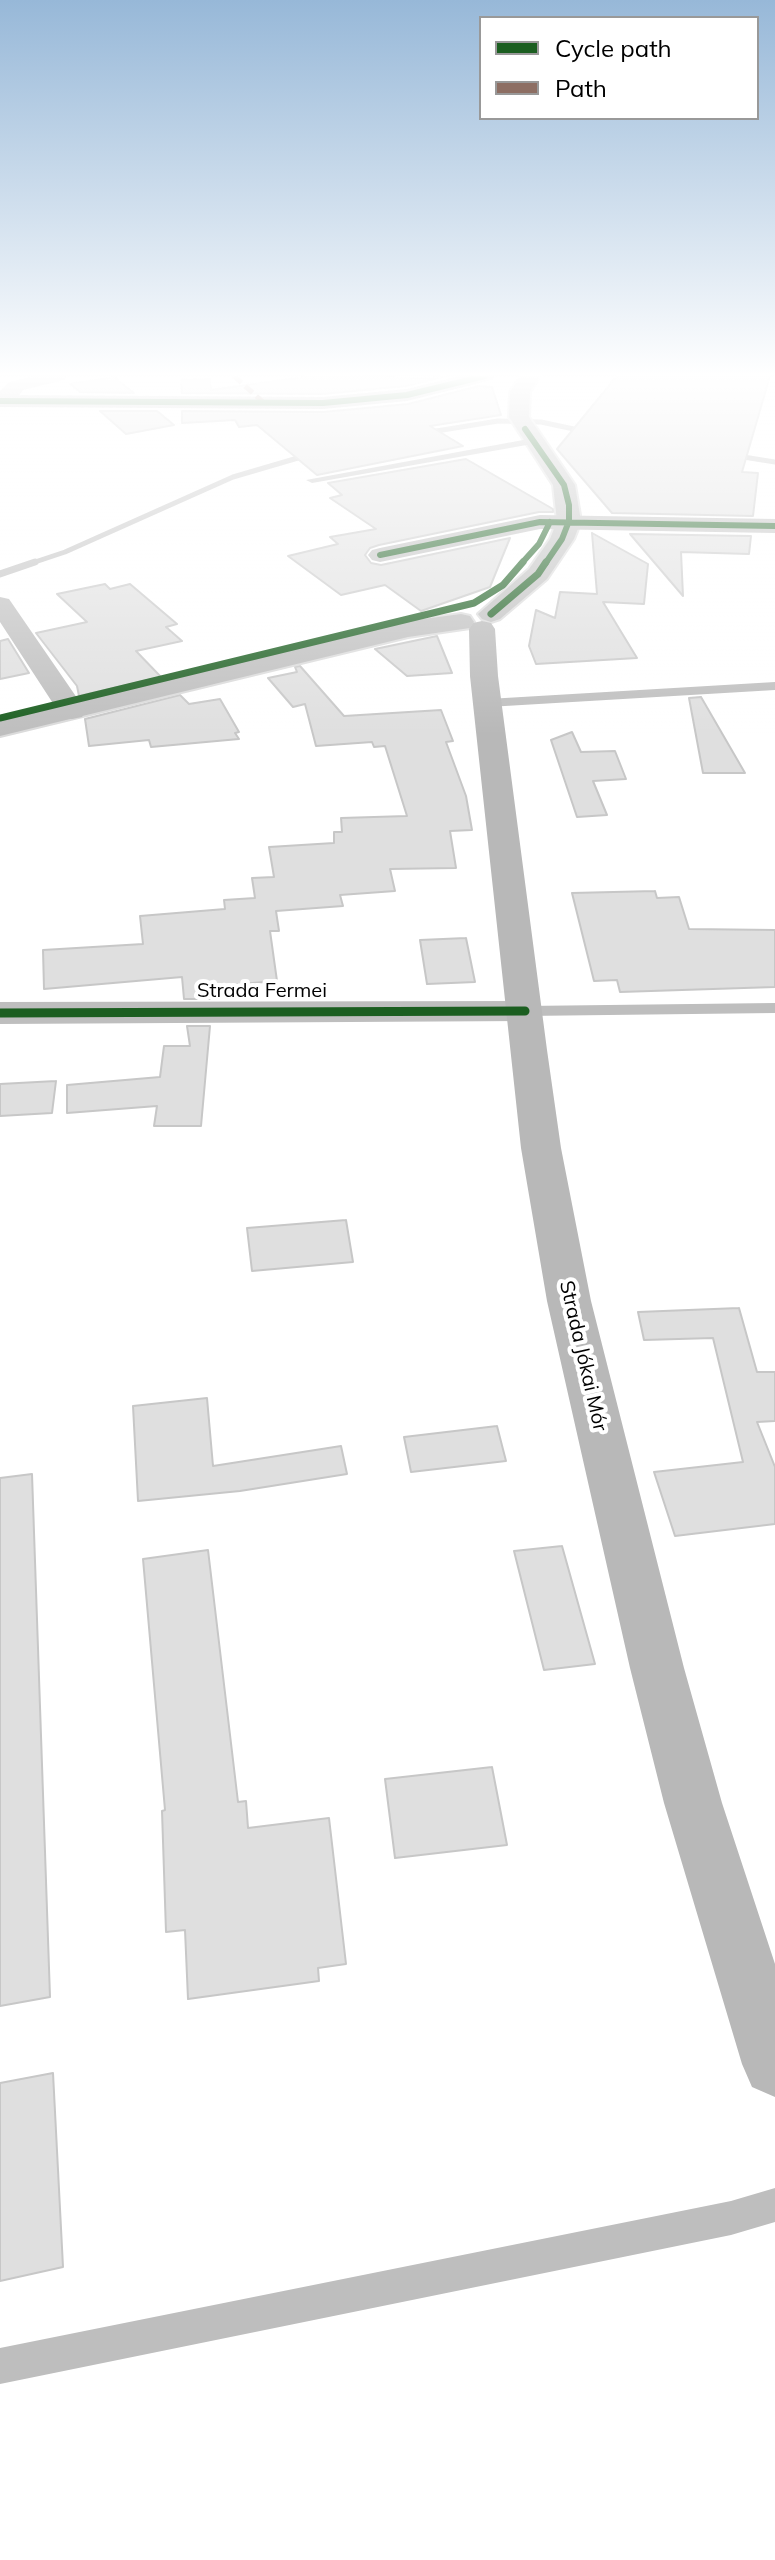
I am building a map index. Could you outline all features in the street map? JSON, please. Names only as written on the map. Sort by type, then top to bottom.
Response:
[{"type":"main road","points":[[0,727],[408,629],[478,621],[538,574],[562,539],[569,521],[567,495]]},
{"type":"main road","name":"Strada Jókai Mór","points":[[478,621],[541,1148],[569,1301],[693,1803],[775,2064]]},
{"type":"street","points":[[380,555],[519,525],[569,521],[775,526]]},
{"type":"street","points":[[0,604],[72,711]]},
{"type":"street","name":"Strada Fermei","points":[[0,1013],[525,1011]]},
{"type":"lane","points":[[488,703],[775,686]]},
{"type":"lane","points":[[525,1011],[775,1008]]},
{"type":"lane","points":[[0,2366],[731,2218],[775,2205]]},
{"type":"building","points":[[340,495],[529,495],[553,509],[553,512],[539,512],[370,548],[365,555],[371,563],[381,565],[510,538],[490,587],[421,611],[385,585],[341,595],[288,556],[338,544],[330,537],[376,529],[330,498]]},
{"type":"building","points":[[597,495],[755,495],[753,516],[612,513]]},
{"type":"building","points":[[592,533],[648,564],[644,604],[603,602],[637,658],[536,664],[529,646],[536,610],[555,618],[560,592],[597,594]]},
{"type":"building","points":[[630,534],[751,536],[749,554],[681,552],[683,596]]},
{"type":"building","points":[[105,584],[110,589],[130,584],[177,624],[166,627],[182,641],[136,651],[161,677],[79,696],[77,686],[36,633],[87,622],[57,594]]},
{"type":"building","points":[[437,636],[452,673],[407,676],[375,649]]},
{"type":"building","points":[[8,639],[29,673],[0,679],[0,641]]},
{"type":"building","points":[[300,666],[344,716],[441,710],[453,741],[446,742],[466,796],[472,830],[450,831],[456,868],[390,869],[395,891],[340,895],[343,906],[276,911],[279,931],[270,931],[277,981],[215,986],[212,999],[184,999],[182,977],[44,989],[43,950],[143,944],[140,916],[225,909],[224,900],[255,898],[252,878],[274,877],[269,847],[334,843],[334,832],[342,832],[341,818],[407,816],[385,746],[374,747],[372,742],[316,746],[305,704],[293,707],[268,678],[297,672],[295,667]]},
{"type":"building","points":[[180,695],[189,704],[220,699],[239,732],[235,733],[239,739],[151,747],[149,740],[89,746],[85,719]]},
{"type":"building","points":[[701,697],[745,773],[703,773],[689,698]]},
{"type":"building","points":[[572,732],[581,752],[615,751],[626,779],[593,781],[607,815],[577,817],[551,740]]},
{"type":"building","points":[[655,891],[657,898],[679,897],[689,929],[775,930],[775,987],[620,992],[617,980],[594,981],[572,893]]},
{"type":"building","points":[[466,938],[475,982],[427,984],[420,940]]},
{"type":"building","points":[[187,1026],[210,1026],[201,1126],[154,1126],[157,1106],[67,1113],[67,1085],[160,1077],[164,1046],[190,1046]]},
{"type":"building","points":[[56,1081],[52,1113],[0,1116],[0,1084]]},
{"type":"building","points":[[346,1220],[353,1262],[252,1271],[247,1228]]},
{"type":"building","points":[[739,1308],[757,1372],[775,1372],[775,1421],[757,1422],[775,1467],[775,1524],[675,1536],[654,1472],[743,1462],[713,1338],[644,1340],[638,1312]]},
{"type":"building","points":[[207,1398],[213,1466],[341,1446],[347,1474],[240,1491],[138,1501],[133,1406]]},
{"type":"building","points":[[497,1426],[506,1461],[411,1472],[404,1437]]},
{"type":"building","points":[[32,1474],[50,1997],[0,2006],[0,1478]]},
{"type":"building","points":[[562,1546],[595,1664],[544,1670],[514,1551]]},
{"type":"building","points":[[208,1550],[238,1802],[246,1801],[248,1828],[329,1818],[346,1964],[318,1968],[319,1981],[188,1999],[185,1930],[166,1932],[162,1811],[165,1810],[143,1559]]},
{"type":"building","points":[[492,1767],[507,1845],[395,1858],[385,1779]]},
{"type":"building","points":[[53,2073],[63,2267],[0,2281],[0,2083]]},
{"type":"waterway","points":[[35,562],[65,552],[192,495]]},
{"type":"waterway","points":[[0,574],[35,562]]},
{"type":"waterway","points":[[29,564],[35,562]]},
{"type":"cycle path","points":[[491,614],[538,574],[562,539],[569,521],[567,495]]},
{"type":"cycle path","points":[[380,555],[540,522],[775,526]]},
{"type":"cycle path","points":[[0,718],[474,603],[503,585],[539,544],[550,522]]},
{"type":"cycle path","points":[[0,1013],[525,1011]]}]
